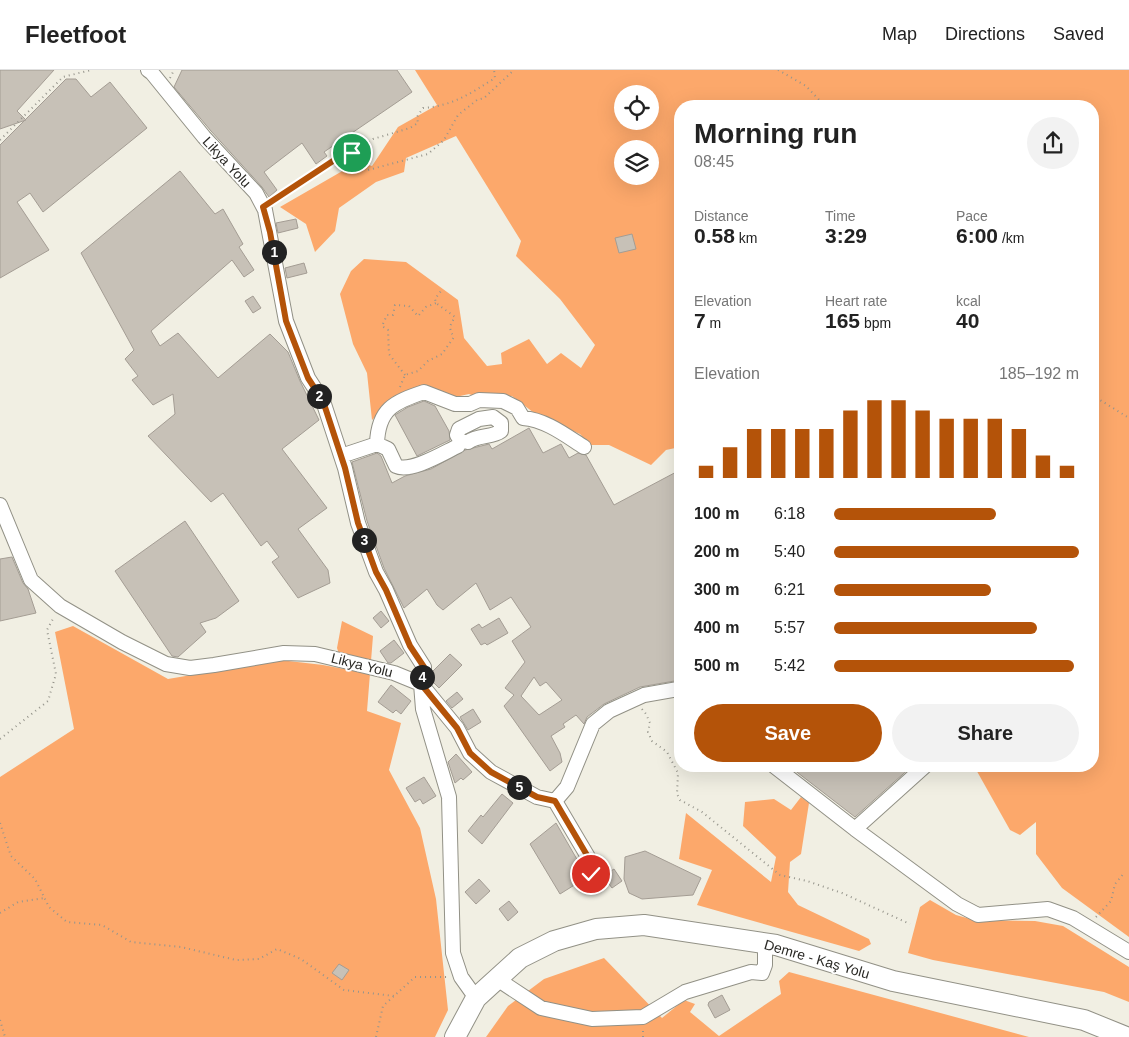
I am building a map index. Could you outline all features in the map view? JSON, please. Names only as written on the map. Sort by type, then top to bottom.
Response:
[{"type":"highway","name":"Demre - Kaş Yolu","points":[[455,1037],[476,998],[520,958],[554,941],[596,929],[644,925],[776,944],[893,981],[1084,1020],[1126,1037]]},
{"type":"street","name":"Likya Yolu","points":[[0,506],[31,580],[60,606],[122,642],[166,664],[190,668],[214,666],[284,652],[315,654],[394,673],[421,684],[424,667],[410,646],[386,590],[376,572],[358,523],[341,456],[323,401],[308,378],[286,321],[270,232],[263,207],[256,193],[204,137],[148,70]]},
{"type":"street","points":[[376,444],[386,412],[400,400],[424,392],[455,404],[470,404],[479,400],[503,401],[517,408],[523,418],[533,419],[555,428],[584,447]]},
{"type":"street","points":[[341,456],[376,444],[388,448],[396,466],[402,469],[420,464],[458,446],[460,440]]},
{"type":"street","points":[[421,684],[457,728],[470,753],[491,772],[537,797],[555,801],[591,862],[591,874]]},
{"type":"street","points":[[421,684],[423,709],[449,797],[453,953],[461,977],[476,998]]},
{"type":"street","points":[[555,801],[567,788],[593,724],[609,711],[633,700],[674,690]]},
{"type":"street","points":[[782,772],[957,904],[978,914],[1048,909],[1088,926],[1129,952]]},
{"type":"street","points":[[855,829],[918,772]]},
{"type":"street","points":[[497,979],[541,1008],[592,1019],[643,1017],[686,992],[751,972],[762,973],[766,965],[764,943]]},
{"type":"path","points":[[0,140],[63,77],[91,70]]},
{"type":"path","points":[[494,70],[495,78],[500,83]]},
{"type":"path","points":[[352,153],[368,170],[428,154],[444,140],[458,115],[477,100],[484,98],[514,70]]},
{"type":"path","points":[[778,70],[806,86],[819,100]]},
{"type":"path","points":[[263,207],[339,157],[352,153],[374,139],[410,128],[418,123],[417,117],[423,108],[436,107],[460,100],[495,78]]},
{"type":"path","points":[[400,400],[399,388],[405,375],[418,371],[428,361],[442,354],[454,337],[450,326],[455,317],[436,303],[434,299],[440,291]]},
{"type":"path","points":[[405,375],[389,354],[388,330],[382,326],[387,315],[393,316],[395,304],[409,306],[418,316],[426,307],[436,303]]},
{"type":"path","points":[[1099,399],[1129,418]]},
{"type":"path","points":[[0,739],[48,701],[56,674],[47,630],[60,606]]},
{"type":"path","points":[[633,700],[646,714],[650,723],[648,732],[652,741],[667,752],[674,765]]},
{"type":"path","points":[[677,772],[677,794],[680,800],[702,812],[780,875],[807,881],[842,893],[910,924]]},
{"type":"path","points":[[0,823],[11,856],[35,879],[50,907],[68,922],[102,925],[131,942],[181,947],[236,960],[259,959],[277,949],[300,959],[344,990],[394,996]]},
{"type":"path","points":[[1088,926],[1111,901],[1115,884],[1124,872]]},
{"type":"path","points":[[0,913],[18,902],[45,898]]},
{"type":"path","points":[[376,1037],[383,1006],[415,977],[461,977]]},
{"type":"path","points":[[0,1020],[5,1037]]},
{"type":"shaded area","points":[[415,70],[1129,70],[1129,937],[1062,888],[1036,854],[1036,822],[1020,835],[1010,830],[977,772],[1099,772],[1099,100],[674,100],[674,448],[666,450],[651,465],[609,445],[590,445],[580,434],[538,416],[512,396],[479,398],[469,394],[451,398],[438,390],[420,390],[411,392],[394,402],[372,420],[367,373],[353,344],[340,294],[351,271],[364,259],[406,262],[458,300],[464,338],[487,366],[502,364],[501,353],[529,339],[547,364],[561,353],[581,368],[595,345],[560,299],[516,256],[521,241],[456,136],[406,158],[404,172],[376,182],[339,208],[335,231],[315,252],[306,224],[280,207],[358,162],[372,166],[398,127],[437,105]]},
{"type":"shaded area","points":[[342,621],[373,636],[367,711],[401,723],[389,770],[420,828],[436,899],[448,1010],[435,1037],[0,1037],[0,777],[74,729],[55,632],[73,626],[168,679],[280,660],[344,669],[337,648]]},
{"type":"shaded area","points":[[801,797],[809,803],[801,854],[790,862],[788,892],[798,905],[869,939],[871,944],[859,951],[697,905],[712,870],[679,859],[686,813],[771,882],[776,857],[743,826],[745,802],[774,799],[791,810]]},
{"type":"shaded area","points":[[930,900],[956,915],[974,920],[1035,921],[1063,926],[1129,967],[1129,1002],[1104,992],[933,960],[908,953],[920,907]]},
{"type":"shaded area","points":[[604,958],[662,1018],[684,1000],[695,1004],[690,1012],[719,1036],[781,994],[779,981],[789,972],[1029,1037],[486,1037],[508,1006],[544,979]]},
{"type":"building","points":[[0,70],[54,70],[17,111],[26,120],[0,129]]},
{"type":"building","points":[[182,70],[397,70],[412,92],[324,152],[327,156],[316,164],[302,143],[264,172],[277,190],[269,197],[174,87]]},
{"type":"building","points":[[66,79],[76,79],[91,97],[110,82],[147,128],[43,212],[30,193],[17,202],[49,250],[0,278],[0,145]]},
{"type":"building","points":[[180,171],[215,214],[223,209],[243,244],[239,247],[254,270],[244,277],[232,260],[151,331],[160,346],[178,333],[218,378],[270,334],[288,352],[319,420],[282,449],[327,508],[298,529],[328,570],[330,583],[298,598],[272,562],[279,557],[267,541],[261,546],[223,493],[211,502],[148,436],[175,414],[173,394],[153,405],[132,380],[138,376],[125,359],[134,350],[81,253]]},
{"type":"building","points":[[296,219],[298,228],[278,233],[276,223]]},
{"type":"building","points":[[632,234],[636,249],[619,253],[615,238]]},
{"type":"building","points":[[304,263],[307,273],[287,278],[285,268]]},
{"type":"building","points":[[253,296],[261,308],[253,313],[245,301]]},
{"type":"building","points":[[424,401],[435,406],[449,431],[450,440],[417,456],[395,415],[408,407]]},
{"type":"building","points":[[529,428],[543,453],[561,444],[569,458],[578,453],[586,455],[614,505],[674,473],[674,681],[640,687],[604,704],[587,717],[584,724],[576,715],[563,724],[565,727],[551,736],[560,753],[562,762],[550,771],[504,706],[514,695],[505,688],[525,662],[512,641],[531,627],[511,597],[490,610],[476,583],[443,610],[437,605],[427,589],[404,608],[384,568],[367,521],[352,462],[377,453],[381,456],[392,483],[405,476],[431,469],[465,450],[489,444],[492,449]],"holes":[[[534,677],[540,686],[546,682],[562,700],[539,715],[521,696]]]},
{"type":"building","points":[[185,521],[239,601],[216,618],[200,623],[206,632],[178,657],[172,656],[115,571]]},
{"type":"building","points":[[12,557],[23,583],[28,589],[36,613],[0,621],[0,559]]},
{"type":"building","points":[[381,611],[389,621],[381,628],[373,618]]},
{"type":"building","points":[[499,618],[508,633],[487,645],[485,643],[481,645],[471,629],[479,624],[482,628]]},
{"type":"building","points":[[394,640],[404,653],[391,663],[388,663],[380,651]]},
{"type":"building","points":[[450,654],[462,665],[439,688],[431,680],[432,672]]},
{"type":"building","points":[[391,685],[411,701],[401,714],[396,710],[393,713],[378,702]]},
{"type":"building","points":[[457,692],[463,699],[452,708],[446,701]]},
{"type":"building","points":[[473,709],[481,722],[468,730],[460,717]]},
{"type":"building","points":[[456,754],[472,772],[463,780],[461,778],[455,783],[448,762]]},
{"type":"building","points":[[797,772],[905,772],[855,817]]},
{"type":"building","points":[[424,777],[436,796],[423,804],[420,799],[415,802],[406,788]]},
{"type":"building","points":[[502,794],[513,803],[482,844],[468,831],[481,815],[483,817]]},
{"type":"building","points":[[556,823],[582,868],[584,879],[560,894],[530,844]]},
{"type":"building","points":[[645,851],[701,878],[693,895],[642,899],[629,893],[624,879],[625,857]]},
{"type":"building","points":[[614,869],[622,881],[612,888],[603,876]]},
{"type":"building","points":[[479,879],[490,891],[476,904],[465,892]]},
{"type":"building","points":[[509,901],[518,912],[508,921],[499,909]]},
{"type":"building","points":[[339,964],[349,970],[342,980],[332,973]]},
{"type":"building","points":[[722,995],[730,1010],[715,1018],[708,1005],[709,1002]]},
{"type":"route","points":[[352,153],[339,157],[263,207],[270,232],[286,321],[308,378],[323,401],[345,468],[358,523],[376,572],[386,590],[410,646],[424,667],[421,684],[457,728],[470,753],[491,772],[537,797],[555,801],[591,862],[591,874]]}]
